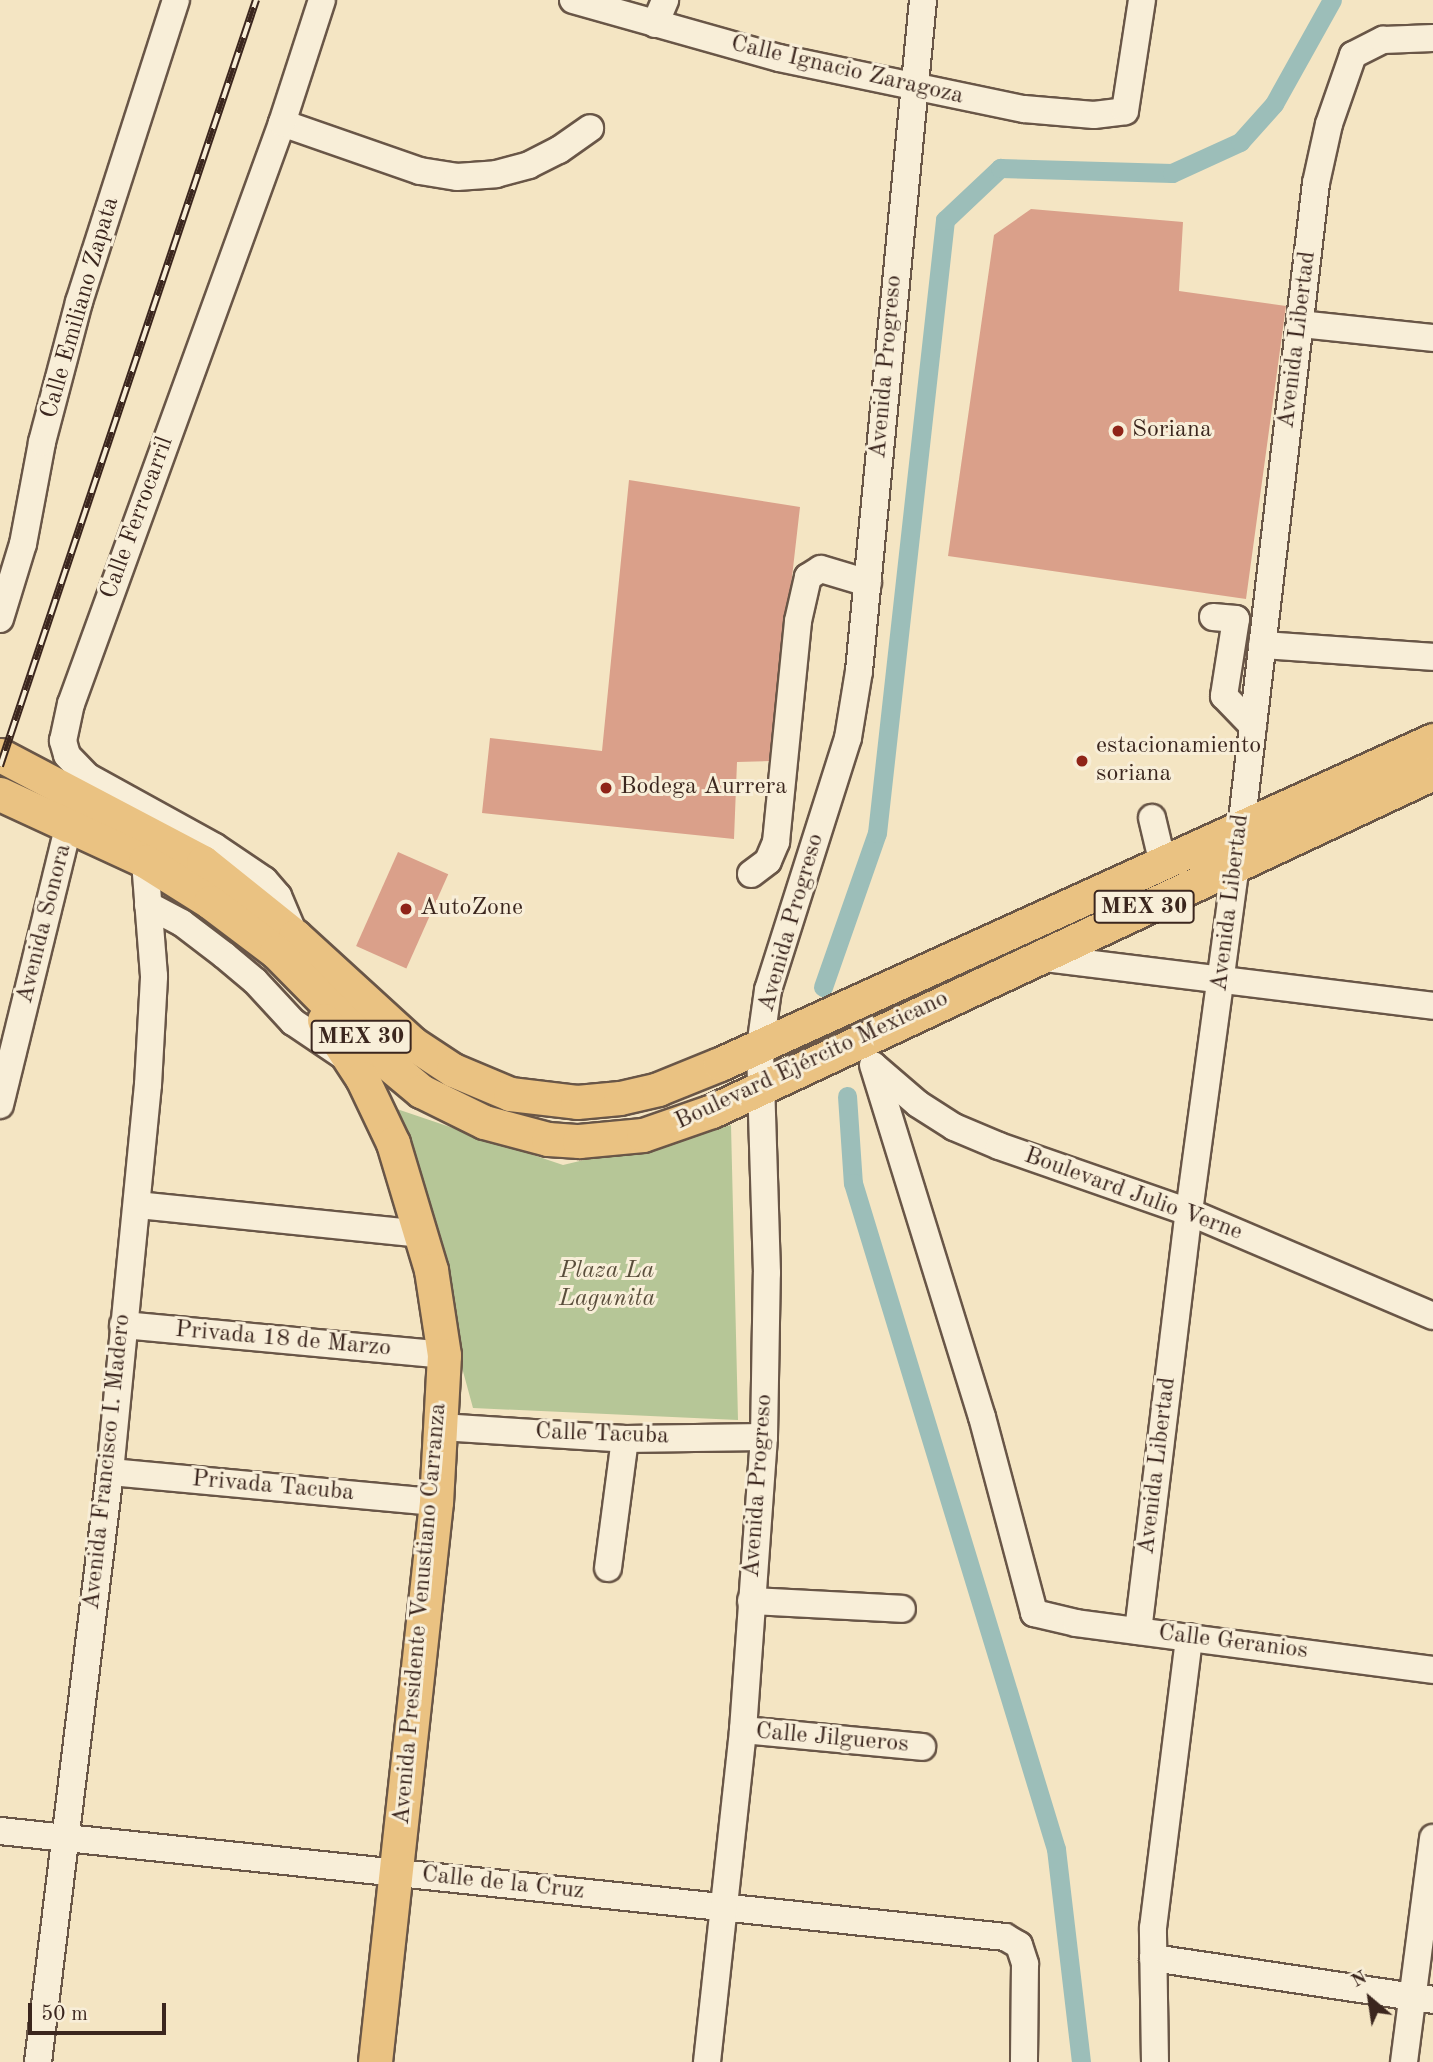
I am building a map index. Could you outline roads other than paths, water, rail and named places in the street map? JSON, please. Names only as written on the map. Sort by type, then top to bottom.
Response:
[{"type":"main road","name":"Boulevard Ejército Mexicano","points":[[0,794],[145,861],[210,902],[286,944],[412,1043],[453,1070],[510,1094],[577,1102],[620,1098],[658,1089],[767,1044],[1433,740]]},
{"type":"main road","name":"Boulevard Ejército Mexicano","points":[[0,755],[203,863],[286,944],[379,1056],[421,1091],[472,1117],[517,1132],[579,1142],[643,1135],[712,1111],[771,1084],[858,1052],[1036,957],[1433,773]]},
{"type":"main road","name":"Avenida Presidente Venustiano Carranza","points":[[286,944],[393,1143],[422,1234],[439,1311],[443,1355],[436,1502],[375,2062]]},
{"type":"street","name":"Calle Emiliano Zapata","points":[[0,619],[23,544],[42,442],[79,302],[176,0]]},
{"type":"street","name":"Calle Ferrocarril","points":[[286,944],[278,897],[264,880],[215,847],[88,777],[67,755],[63,741],[64,726],[75,691],[282,123],[322,0]]},
{"type":"street","name":"Calle Ignacio Zaragoza","points":[[573,0],[660,12],[779,58],[1024,109],[1094,115],[1125,111],[1142,0]]},
{"type":"street","name":"Avenida Progreso","points":[[707,2062],[743,1730],[764,1437],[771,1084],[767,1044],[768,990],[848,738],[859,671],[923,0]]},
{"type":"street","name":"Avenida Libertad","points":[[1138,1631],[1189,1212],[1241,829],[1316,183],[1329,124],[1353,55],[1383,40],[1433,38]]},
{"type":"street","points":[[282,123],[420,171],[457,177],[496,174],[529,165],[559,150],[590,128]]},
{"type":"street","points":[[1300,324],[1433,338]]},
{"type":"street","points":[[751,874],[768,860],[776,842],[798,621],[808,577],[821,569],[868,583]]},
{"type":"street","points":[[1213,617],[1236,620],[1224,696],[1253,726]]},
{"type":"street","points":[[1262,645],[1433,657]]},
{"type":"street","points":[[1152,818],[1163,864]]},
{"type":"street","name":"Avenida Sonora","points":[[0,1105],[69,825]]},
{"type":"street","name":"Avenida Francisco I. Madero","points":[[38,2062],[110,1472],[148,1086],[154,975],[145,861]]},
{"type":"street","points":[[148,905],[182,923],[224,955],[255,981],[293,1023],[351,1061]]},
{"type":"street","points":[[1036,957],[1433,1006]]},
{"type":"street","name":"Boulevard Julio Verne","points":[[858,1052],[907,1096],[954,1127],[999,1146],[1189,1212],[1433,1316]]},
{"type":"street","name":"Calle Geranios","points":[[858,1052],[982,1416],[1034,1613],[1076,1623],[1433,1670]]},
{"type":"street","points":[[137,1205],[422,1234]]},
{"type":"street","name":"Privada 18 de Marzo","points":[[123,1325],[443,1355]]},
{"type":"street","name":"Calle Tacuba","points":[[441,1427],[625,1439],[764,1437]]},
{"type":"street","points":[[608,1568],[625,1439]]},
{"type":"street","name":"Privada Tacuba","points":[[110,1472],[436,1502]]},
{"type":"street","points":[[751,1601],[902,1609]]},
{"type":"street","points":[[1155,2062],[1153,1958],[1156,1896],[1189,1637]]},
{"type":"street","name":"Calle Jilgueros","points":[[743,1730],[922,1747]]},
{"type":"street","name":"Calle de la Cruz","points":[[0,1831],[1005,1937],[1018,1945],[1025,1964],[1024,2062]]},
{"type":"street","points":[[1404,2062],[1423,1999],[1433,1838]]},
{"type":"street","points":[[1153,1958],[1423,1999]]},
{"type":"waterway","points":[[823,987],[877,833],[945,220],[1000,168],[1172,173],[1240,142],[1274,104],[1332,0]]},
{"type":"waterway","points":[[847,1096],[853,1183],[1056,1849],[1081,2062]]},
{"type":"railway","points":[[0,766],[256,0]]},
{"type":"place","name":"Soriana","points":[[1118,431]]},
{"type":"place","name":"estacionamiento soriana","points":[[1082,761]]},
{"type":"place","name":"Bodega Aurrera","points":[[606,788]]},
{"type":"place","name":"AutoZone","points":[[406,909]]},
{"type":"park label","name":"Plaza La Lagunita","points":[[607,1286]]}]
